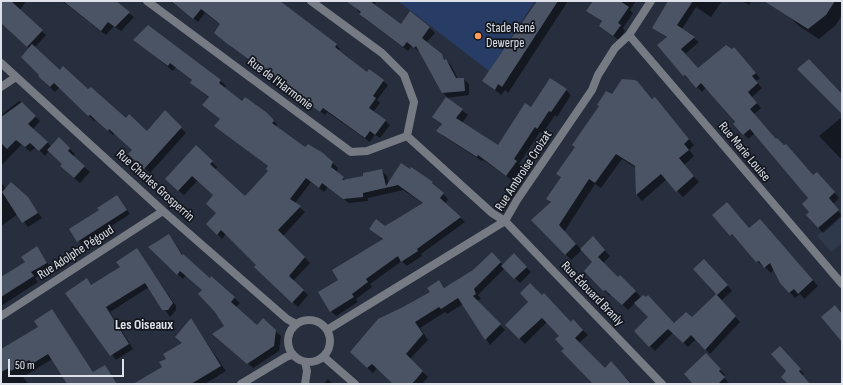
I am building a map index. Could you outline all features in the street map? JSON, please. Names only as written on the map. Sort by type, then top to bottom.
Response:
[{"type":"street","name":"Rue de l'Harmonie","points":[[147,1],[351,152],[367,151],[406,136]]},
{"type":"street","points":[[311,1],[382,53],[404,75],[414,102],[406,136]]},
{"type":"street","name":"Rue Ambroise Croizat","points":[[327,330],[505,221],[517,200],[592,90],[598,75],[615,48],[629,35],[652,1]]},
{"type":"street","name":"Rue Marie Louise","points":[[629,35],[842,284]]},
{"type":"street","name":"Rue Charles Grosperrin","points":[[1,63],[163,211],[287,319],[296,324]]},
{"type":"street","points":[[1,88],[16,77]]},
{"type":"street","name":"Rue Édouard Branly","points":[[406,136],[492,213],[505,221],[662,384]]},
{"type":"street","name":"Rue Adolphe Pégoud","points":[[1,316],[163,211]]},
{"type":"street","points":[[313,320],[318,322],[327,330],[330,347],[324,357],[315,362],[305,362],[292,355],[288,342],[291,329],[296,324],[301,321],[313,320]]},
{"type":"street","points":[[241,384],[286,357],[292,355]]},
{"type":"street","points":[[324,357],[356,384]]},
{"type":"street","points":[[305,362],[307,371],[305,384]]},
{"type":"shaded area","name":"Stade René Dewerpe","points":[[398,1],[535,1],[489,71]]},
{"type":"shaded area","points":[[842,214],[842,243],[831,252],[817,236]]},
{"type":"building","points":[[1,1],[11,1],[43,30],[27,47],[1,23]]},
{"type":"building","points":[[63,1],[116,1],[130,12],[115,27],[108,22],[101,31]]},
{"type":"building","points":[[171,1],[280,1],[337,44],[335,47],[367,72],[369,69],[384,80],[373,96],[376,98],[369,108],[386,120],[375,135],[370,131],[365,138],[323,108],[320,112],[225,42],[214,33],[220,24],[201,9],[193,19]]},
{"type":"building","points":[[346,1],[370,1],[401,24],[410,11],[430,27],[422,38],[442,54],[444,60],[446,59],[456,78],[464,78],[465,91],[442,93],[416,46],[414,48],[407,42],[403,47],[359,14],[361,12]]},
{"type":"building","points":[[537,1],[558,1],[502,87],[498,84],[495,90],[482,81]]},
{"type":"building","points":[[593,1],[620,1],[629,7],[618,23],[621,25],[613,36],[599,26],[602,21],[586,11]]},
{"type":"building","points":[[668,1],[693,1],[677,25],[695,37],[681,49],[698,68],[726,45],[732,49],[734,47],[756,73],[752,76],[758,83],[748,92],[757,103],[750,109],[776,139],[777,138],[784,145],[786,144],[813,175],[817,172],[835,192],[829,198],[839,210],[818,228],[806,215],[809,212],[802,204],[808,198],[750,129],[743,135],[733,124],[735,122],[701,83],[696,88],[685,75],[683,76],[657,45],[667,37],[652,28]]},
{"type":"building","points":[[764,1],[835,1],[826,15],[808,29]]},
{"type":"building","points":[[148,25],[221,80],[219,83],[242,101],[245,97],[266,112],[274,121],[272,123],[305,147],[308,144],[323,153],[333,162],[331,167],[344,177],[342,180],[363,176],[363,173],[382,169],[386,186],[401,163],[410,169],[411,167],[433,182],[432,183],[444,193],[440,198],[461,217],[417,249],[418,251],[401,262],[398,256],[366,279],[368,282],[352,294],[354,297],[330,312],[318,292],[338,280],[332,270],[383,239],[369,229],[376,219],[385,226],[423,203],[398,185],[363,193],[363,197],[343,199],[322,183],[319,188],[306,178],[290,199],[301,206],[278,230],[305,257],[289,276],[304,290],[292,303],[254,267],[256,265],[221,230],[217,235],[206,224],[216,213],[206,204],[213,195],[192,176],[178,191],[165,179],[196,145],[213,161],[210,164],[245,196],[268,171],[266,169],[268,166],[214,126],[220,119],[202,105],[209,97],[190,83],[192,80],[170,63],[168,66],[133,40]]},
{"type":"building","points":[[32,44],[60,70],[63,66],[88,89],[91,87],[126,118],[129,114],[147,131],[165,110],[182,127],[144,169],[128,154],[132,150],[109,129],[108,131],[90,115],[88,116],[54,83],[50,87],[38,76],[39,75],[21,57]]},
{"type":"building","points":[[809,59],[842,94],[842,114],[797,69]]},
{"type":"building","points":[[550,78],[567,89],[537,129],[535,127],[514,159],[517,161],[506,176],[478,155],[477,157],[436,131],[442,124],[432,117],[446,97],[463,109],[456,118],[498,145],[525,103],[531,107]]},
{"type":"building","points":[[622,79],[635,80],[652,99],[655,97],[689,139],[684,144],[689,150],[679,158],[694,176],[676,192],[661,174],[636,195],[635,166],[616,154],[595,183],[589,179],[559,225],[576,244],[565,255],[531,220],[551,202],[546,199],[561,177],[556,174],[575,147],[572,145],[599,106],[597,105],[606,91],[612,94]]},
{"type":"building","points":[[22,102],[36,116],[28,124],[48,142],[39,151],[30,143],[25,147],[16,140],[7,149],[1,143],[1,117]]},
{"type":"building","points":[[59,137],[70,148],[68,151],[85,166],[74,178],[60,166],[62,164],[47,150]]},
{"type":"building","points":[[11,182],[28,197],[38,213],[22,223],[2,192]]},
{"type":"building","points":[[117,195],[127,210],[77,242],[69,229],[99,210],[97,208]]},
{"type":"building","points":[[727,202],[749,228],[760,219],[813,280],[798,294],[794,289],[789,293],[780,283],[770,263],[764,268],[759,261],[756,262],[732,234],[730,236],[712,215]]},
{"type":"building","points":[[169,234],[182,255],[183,254],[210,278],[211,276],[235,297],[231,302],[257,325],[263,318],[276,330],[274,346],[247,364],[212,334],[224,326],[215,312],[198,294],[202,290],[180,271],[177,275],[148,247]]},
{"type":"building","points":[[593,236],[605,250],[598,257],[618,277],[620,275],[636,291],[622,305],[605,290],[603,291],[584,271],[592,262],[580,249]]},
{"type":"building","points":[[37,246],[47,263],[31,272],[34,276],[1,297],[1,277],[25,262],[21,257]]},
{"type":"building","points":[[137,248],[173,303],[168,310],[162,310],[145,283],[106,307],[129,344],[110,356],[65,293],[87,278],[91,285],[120,267],[116,262]]},
{"type":"building","points":[[492,252],[501,262],[474,289],[476,294],[473,296],[501,324],[485,340],[458,298],[441,309],[439,307],[415,322],[423,334],[406,354],[423,371],[412,384],[393,384],[372,364],[367,368],[350,352],[378,319],[430,292],[427,288],[439,280],[444,288],[473,270]]},
{"type":"building","points":[[514,253],[527,267],[514,279],[501,266]]},
{"type":"building","points":[[704,259],[728,285],[717,295],[736,316],[705,350],[691,335],[683,343],[668,329],[649,347],[634,331],[648,317],[634,303],[643,295],[646,297],[648,295],[674,323],[686,312],[692,317],[716,294],[693,269]]},
{"type":"building","points":[[530,283],[542,295],[544,293],[571,322],[573,319],[583,330],[575,338],[605,368],[611,361],[631,384],[593,384],[561,351],[564,349],[555,339],[559,336],[542,318],[519,339],[505,325],[528,302],[520,293]]},
{"type":"building","points":[[835,305],[842,314],[842,342],[821,317]]},
{"type":"building","points":[[52,309],[93,372],[105,365],[117,384],[67,384],[48,354],[32,364],[29,360],[11,371],[9,368],[1,372],[1,349],[38,327],[34,321]]},
{"type":"building","points":[[191,318],[221,366],[191,384],[133,384],[162,367],[159,362],[166,359],[163,354],[182,343],[175,337]]},
{"type":"building","points":[[780,346],[801,369],[799,371],[810,384],[788,384],[781,377],[786,371],[771,354]]},
{"type":"building","points":[[706,353],[721,369],[719,371],[725,377],[718,384],[693,384],[684,374]]},
{"type":"place","name":"Stade René Dewerpe","points":[[478,36]]},
{"type":"district","name":"Les Oiseaux","points":[[144,325]]}]
